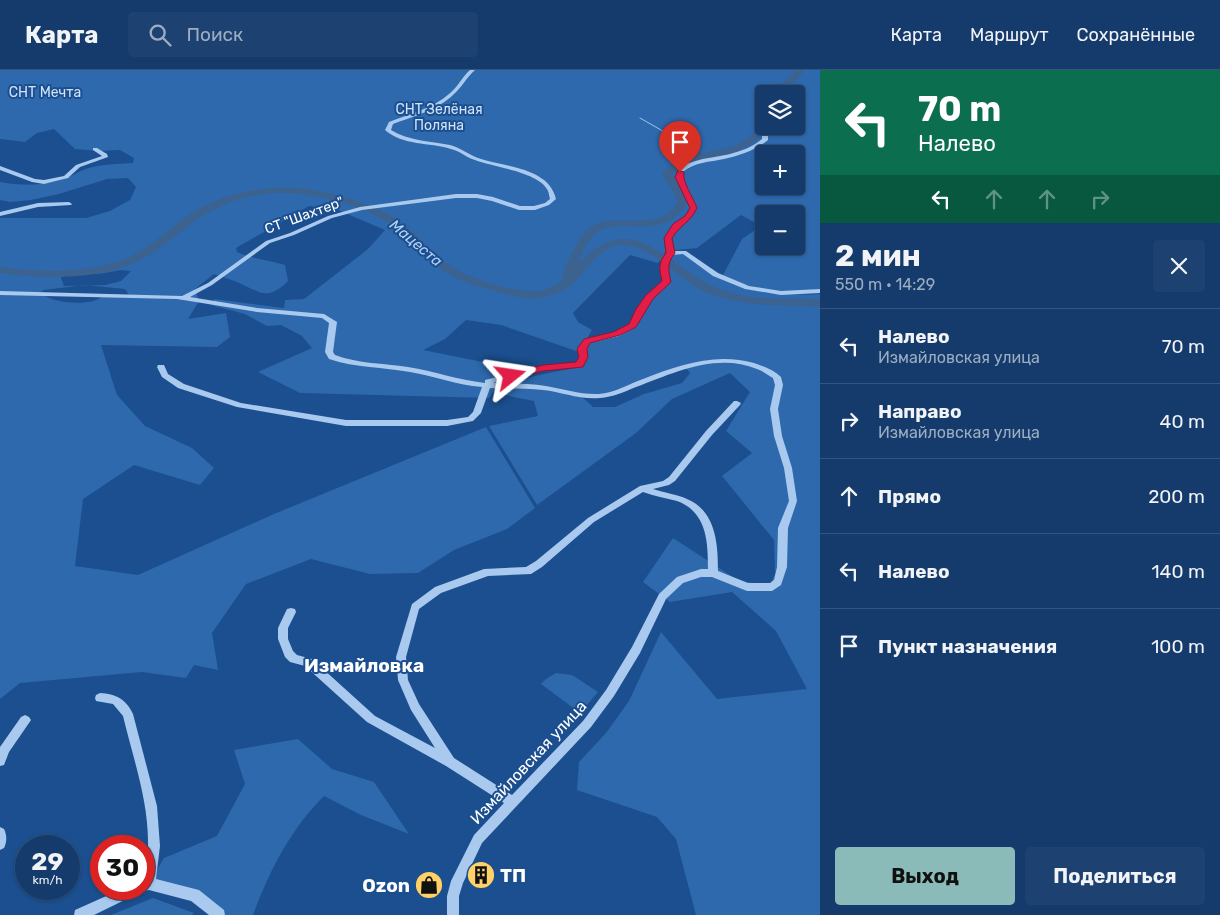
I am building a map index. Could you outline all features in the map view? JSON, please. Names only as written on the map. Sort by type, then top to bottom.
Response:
[{"type":"street","name":"СТ \"Шахтер\"","points":[[182,298],[210,284],[268,242],[292,234],[330,217],[362,208],[381,204],[470,196],[493,199],[519,208],[535,208],[547,204],[553,199],[554,194],[548,184],[530,175],[474,158],[454,147],[407,139],[388,130],[391,123],[433,106],[453,93],[466,74],[473,70]]},
{"type":"street","points":[[484,385],[543,368],[580,365],[583,357],[582,349],[587,341],[616,334],[633,326],[641,309],[650,297],[666,282],[663,268],[668,257],[670,233],[676,226],[688,218],[694,208],[679,177],[680,172],[686,167],[756,147],[765,140],[765,135]]},
{"type":"street","points":[[0,168],[34,182],[56,180],[66,177],[86,163],[105,157],[105,155],[95,149]]},
{"type":"street","points":[[0,214],[38,205],[69,204]]},
{"type":"street","points":[[668,257],[684,252],[702,268],[754,290],[793,294],[820,291]]},
{"type":"street","points":[[0,293],[182,298],[257,310],[324,316],[333,322],[329,352],[332,357],[344,362],[408,369],[449,380],[484,385],[542,388],[589,396],[602,396],[685,365],[715,359],[732,360],[762,369],[777,377],[779,385],[774,409],[775,418],[792,487],[793,501],[784,528],[782,567],[778,582],[772,587],[748,587],[713,573],[711,534],[708,525],[699,512],[686,501],[662,496],[643,488]]},
{"type":"street","points":[[161,367],[165,375],[181,386],[240,405],[260,410],[346,423],[447,423],[470,419],[477,412],[484,385]]},
{"type":"street","points":[[450,762],[415,706],[403,680],[401,657],[415,607],[438,590],[487,572],[528,571],[591,520],[643,488],[666,483],[672,479],[736,403]]},
{"type":"street","name":"Измайловская улица","points":[[453,915],[457,881],[478,839],[599,709],[636,650],[662,597],[680,580],[701,572],[713,573]]},
{"type":"street","points":[[291,612],[283,628],[283,639],[289,654],[294,659],[308,662],[371,719],[450,762],[512,802]]},
{"type":"street","points":[[100,698],[113,698],[120,703],[128,714],[151,806],[153,835]]},
{"type":"street","points":[[0,761],[8,741],[21,730],[26,720]]},
{"type":"street","points":[[0,833],[0,844]]},
{"type":"street","points":[[155,886],[194,895],[219,915]]},
{"type":"street","points":[[80,915],[112,900]]},
{"type":"green space","points":[[0,70],[820,70],[820,289],[770,290],[722,277],[742,239],[755,230],[755,255],[805,255],[805,205],[755,205],[755,223],[741,215],[697,248],[666,251],[658,263],[630,255],[573,313],[578,322],[592,330],[579,352],[501,325],[466,320],[445,339],[423,350],[498,365],[529,375],[493,392],[489,398],[300,393],[258,372],[312,348],[302,336],[281,325],[267,326],[245,314],[211,305],[214,299],[284,308],[285,300],[304,299],[368,249],[385,230],[338,210],[309,206],[236,248],[237,252],[285,265],[288,281],[281,287],[269,293],[263,293],[214,274],[195,289],[199,301],[188,319],[226,313],[230,337],[217,347],[101,345],[117,395],[145,426],[192,448],[214,468],[200,485],[134,465],[83,499],[75,566],[138,575],[274,514],[486,427],[535,508],[507,529],[454,550],[418,573],[370,574],[311,559],[246,584],[212,633],[218,670],[194,665],[186,678],[142,672],[20,683],[0,699],[0,218],[86,218],[110,211],[130,200],[136,187],[128,178],[107,179],[59,194],[31,200],[10,202],[0,200],[0,182],[26,185],[43,184],[61,180],[95,167],[133,163],[134,158],[120,150],[75,149],[54,129],[37,133],[25,142],[0,139]],"holes":[[[121,270],[131,271],[121,281],[105,285],[89,285],[125,289],[129,295],[39,293],[44,290],[80,286],[64,286],[61,278],[65,273],[99,274]],[[44,295],[102,296],[91,302],[83,303],[64,302]]]},
{"type":"green space","points":[[682,252],[715,275],[730,283],[746,288],[781,294],[820,294],[820,915],[696,915],[676,839],[657,817],[577,790],[579,762],[606,733],[629,701],[661,632],[717,699],[807,689],[776,631],[732,592],[670,602],[643,582],[673,538],[739,581],[770,585],[775,574],[774,540],[722,476],[752,453],[726,431],[750,392],[730,373],[672,399],[636,433],[537,505],[489,426],[538,416],[534,401],[495,393],[534,376],[584,366],[583,354],[588,342],[630,327],[640,306],[667,277],[666,262],[674,254]],"holes":[[[684,365],[690,373],[682,383],[644,394],[615,407],[593,407],[580,395],[602,396]]]},
{"type":"green space","points":[[556,673],[572,675],[598,692],[580,713],[541,684]]},
{"type":"green space","points":[[298,739],[332,769],[374,782],[409,834],[361,815],[324,796],[301,823],[282,851],[266,882],[253,915],[221,915],[194,895],[155,885],[155,874],[164,858],[217,836],[245,784],[234,750]]},
{"type":"green space","points":[[155,899],[194,913],[192,915],[111,915]]},
{"type":"building","name":"ТП","points":[[482,865],[488,873],[479,879],[474,871]]},
{"type":"waterway","points":[[785,85],[800,70]]},
{"type":"waterway","points":[[640,118],[661,130],[694,157]]},
{"type":"waterway","points":[[567,278],[574,260],[592,231],[602,226],[614,224],[654,223],[668,218],[678,209],[682,203],[681,195],[667,173],[675,166],[693,157],[740,147],[757,135]]},
{"type":"waterway","name":"Мацеста","points":[[0,270],[28,273],[66,273],[103,269],[118,265],[152,249],[189,220],[209,208],[247,195],[272,190],[283,190],[330,196],[376,212],[403,228],[439,263],[461,277],[519,293],[538,295],[553,291],[566,283],[597,252],[608,245],[622,242],[646,247],[694,282],[722,294],[761,302],[820,303]]},
{"type":"place","name":"ТП","points":[[481,875]]},
{"type":"place","name":"Ozon","points":[[429,885]]},
{"type":"district","name":"Измайловка","points":[[364,665]]},
{"type":"route","points":[[511,376],[543,368],[580,365],[583,357],[582,349],[587,341],[596,337],[616,334],[633,326],[641,309],[658,288],[666,282],[667,279],[663,268],[665,260],[670,253],[668,243],[670,233],[676,226],[688,218],[694,208],[679,177],[680,172]]},
{"type":"park label","name":"СНТ Мечта","points":[[45,92]]},
{"type":"park label","name":"СНТ Зелёная Поляна","points":[[439,118]]}]
